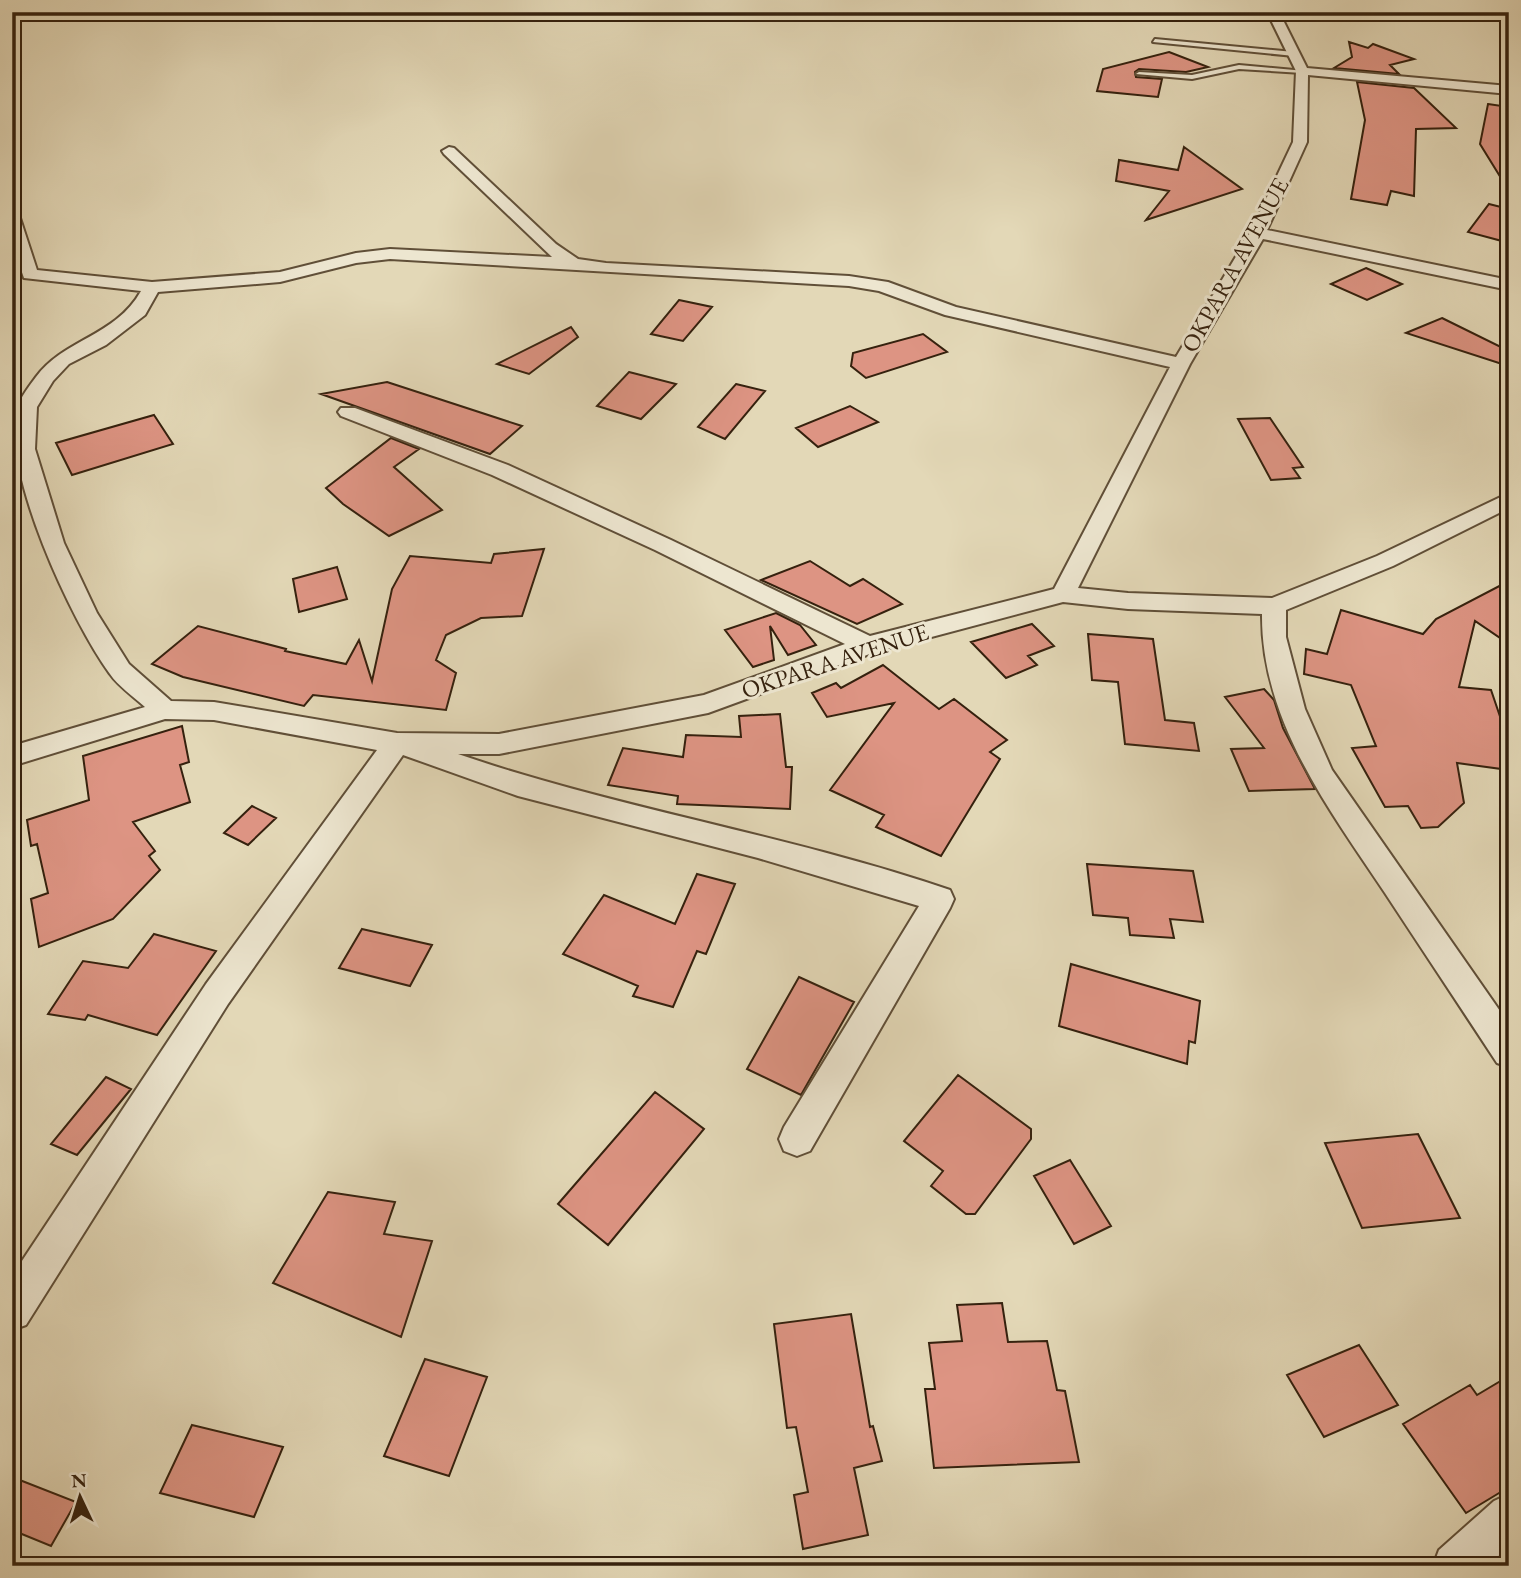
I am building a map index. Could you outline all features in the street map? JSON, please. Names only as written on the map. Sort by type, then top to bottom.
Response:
[{"type":"street","name":"OKPARA AVENUE","points":[[12,755],[164,710],[214,711],[397,743],[499,744],[708,704],[868,645],[1063,594],[1181,365],[1258,233],[1300,142],[1298,62],[1273,14]]},
{"type":"street","points":[[1298,62],[1509,90]]},
{"type":"street","points":[[449,150],[550,248],[573,263]]},
{"type":"street","points":[[12,218],[30,274]]},
{"type":"street","points":[[1258,233],[1509,285]]},
{"type":"street","points":[[12,275],[30,274],[152,287],[280,277],[356,258],[390,254],[849,281],[882,286],[951,311],[1181,365]]},
{"type":"street","points":[[152,287],[139,311],[99,341],[62,360],[45,378],[27,407],[25,449],[53,543],[85,614],[120,670],[164,710]]},
{"type":"street","points":[[348,412],[500,470],[663,545],[868,645]]},
{"type":"street","points":[[1063,594],[1128,601],[1274,606],[1385,561],[1509,499]]},
{"type":"street","points":[[1274,606],[1274,637],[1292,709],[1320,774],[1509,1052]]},
{"type":"street","points":[[12,1311],[217,994],[397,743],[518,785],[758,846],[939,899],[797,1139]]},
{"type":"street","points":[[1455,1566],[1509,1516]]},
{"type":"lane","points":[[1212,12],[1273,14]]},
{"type":"lane","points":[[1155,41],[1298,62]]},
{"type":"lane","points":[[1139,74],[1192,77],[1231,68],[1298,62]]},
{"type":"building","points":[[1349,42],[1368,48],[1373,44],[1414,59],[1390,65],[1399,74],[1334,68],[1352,57]]},
{"type":"building","points":[[1169,52],[1208,67],[1186,72],[1139,69],[1135,72],[1136,77],[1162,79],[1158,97],[1097,91],[1103,69]]},
{"type":"building","points":[[1357,82],[1414,88],[1456,128],[1416,129],[1414,196],[1391,191],[1387,205],[1351,199],[1365,120]]},
{"type":"building","points":[[1488,104],[1509,107],[1509,191],[1480,144]]},
{"type":"building","points":[[1184,147],[1242,189],[1146,220],[1169,191],[1116,181],[1119,160],[1178,170]]},
{"type":"building","points":[[1489,204],[1509,209],[1509,231],[1502,241],[1468,232]]},
{"type":"building","points":[[1366,268],[1402,284],[1367,300],[1331,284]]},
{"type":"building","points":[[679,300],[712,307],[683,341],[651,334]]},
{"type":"building","points":[[1442,318],[1507,350],[1502,364],[1406,333]]},
{"type":"building","points":[[571,327],[578,337],[529,374],[497,364]]},
{"type":"building","points":[[923,334],[947,352],[866,378],[851,366],[853,353]]},
{"type":"building","points":[[629,372],[676,384],[641,419],[597,406]]},
{"type":"building","points":[[387,382],[522,426],[490,454],[321,394]]},
{"type":"building","points":[[736,384],[765,391],[725,439],[698,427]]},
{"type":"building","points":[[850,406],[878,422],[818,447],[796,428]]},
{"type":"building","points":[[154,415],[173,444],[72,475],[56,443]]},
{"type":"building","points":[[1270,418],[1303,467],[1293,468],[1300,478],[1271,480],[1238,419]]},
{"type":"building","points":[[391,438],[419,449],[394,467],[442,510],[389,536],[343,504],[326,488]]},
{"type":"building","points":[[544,549],[522,616],[481,618],[446,635],[436,660],[456,673],[446,710],[313,695],[304,706],[183,677],[152,664],[198,626],[286,649],[285,651],[346,664],[359,640],[372,681],[392,589],[410,556],[491,563],[494,554]]},
{"type":"building","points":[[810,561],[850,586],[863,579],[902,604],[857,624],[761,580]]},
{"type":"building","points":[[337,567],[347,599],[299,612],[293,579]]},
{"type":"building","points":[[1509,581],[1509,644],[1475,621],[1459,687],[1491,690],[1509,743],[1509,770],[1457,763],[1464,803],[1438,827],[1421,828],[1408,806],[1385,807],[1352,748],[1376,746],[1351,685],[1304,674],[1306,649],[1327,654],[1341,610],[1423,634],[1436,619]]},
{"type":"building","points":[[776,613],[800,625],[816,645],[788,655],[770,626],[774,660],[753,667],[725,630]]},
{"type":"building","points":[[1032,624],[1054,646],[1028,656],[1037,665],[1006,678],[971,642]]},
{"type":"building","points":[[1088,634],[1153,639],[1165,720],[1194,723],[1199,751],[1125,744],[1118,682],[1092,680]]},
{"type":"building","points":[[883,665],[939,709],[954,699],[1007,740],[990,752],[1000,759],[941,856],[876,827],[884,815],[830,790],[894,703],[827,717],[812,693],[836,683],[841,688]]},
{"type":"building","points":[[1264,689],[1274,700],[1283,728],[1315,789],[1249,791],[1231,749],[1264,748],[1225,697]]},
{"type":"building","points":[[780,714],[786,767],[792,767],[790,809],[677,804],[678,796],[608,785],[623,748],[683,757],[686,735],[741,737],[739,716]]},
{"type":"building","points":[[182,726],[189,762],[180,765],[190,802],[133,822],[155,851],[149,856],[160,870],[113,919],[39,947],[31,899],[48,893],[37,844],[31,846],[27,820],[89,800],[83,756]]},
{"type":"building","points":[[252,806],[276,818],[248,845],[224,833]]},
{"type":"building","points":[[1087,864],[1193,871],[1203,922],[1170,919],[1174,938],[1130,935],[1128,918],[1093,915]]},
{"type":"building","points":[[697,874],[735,884],[706,954],[697,951],[673,1007],[633,996],[638,986],[563,954],[604,895],[675,924]]},
{"type":"building","points":[[362,929],[432,945],[410,986],[339,968]]},
{"type":"building","points":[[154,934],[216,951],[157,1035],[88,1015],[85,1020],[48,1014],[83,961],[128,968]]},
{"type":"building","points":[[1071,964],[1200,1001],[1195,1043],[1189,1041],[1187,1064],[1059,1026]]},
{"type":"building","points":[[799,977],[854,1002],[801,1095],[747,1069]]},
{"type":"building","points":[[958,1075],[1031,1129],[1031,1139],[975,1214],[966,1214],[931,1186],[943,1171],[904,1141]]},
{"type":"building","points":[[106,1077],[131,1089],[77,1155],[51,1144]]},
{"type":"building","points":[[655,1092],[704,1129],[608,1245],[558,1204]]},
{"type":"building","points":[[1418,1134],[1460,1218],[1362,1228],[1325,1143]]},
{"type":"building","points":[[1070,1160],[1111,1226],[1074,1244],[1034,1176]]},
{"type":"building","points":[[328,1192],[395,1202],[384,1234],[432,1241],[401,1337],[273,1283]]},
{"type":"building","points":[[1002,1303],[1008,1342],[1047,1341],[1057,1390],[1065,1391],[1079,1462],[934,1468],[925,1389],[935,1389],[929,1343],[962,1341],[957,1305]]},
{"type":"building","points":[[851,1314],[870,1427],[873,1426],[882,1461],[854,1468],[868,1535],[803,1549],[794,1495],[808,1492],[796,1427],[787,1428],[774,1324]]},
{"type":"building","points":[[1359,1345],[1398,1405],[1324,1437],[1287,1375]]},
{"type":"building","points":[[425,1359],[487,1377],[449,1476],[384,1456]]},
{"type":"building","points":[[1509,1376],[1509,1487],[1466,1513],[1403,1424],[1470,1385],[1477,1395]]},
{"type":"building","points":[[192,1425],[283,1447],[254,1517],[160,1493]]},
{"type":"building","points":[[12,1477],[76,1502],[51,1546],[12,1530]]}]
